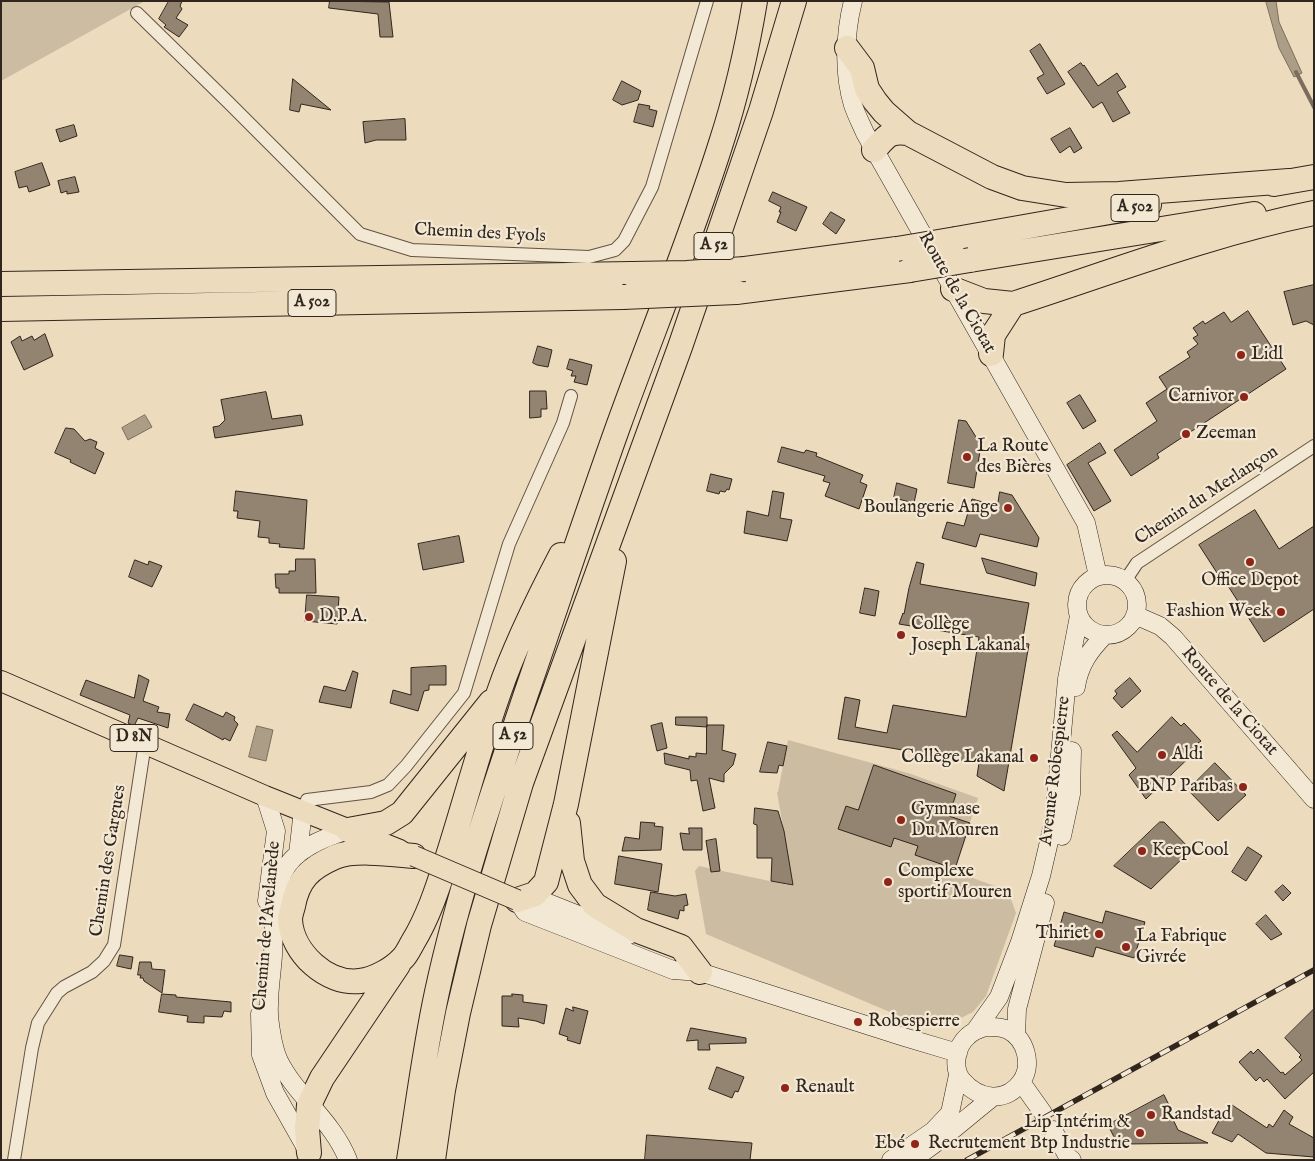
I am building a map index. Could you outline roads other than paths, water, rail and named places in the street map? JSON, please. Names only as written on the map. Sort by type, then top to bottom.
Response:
[{"type":"highway","name":"A 52","points":[[409,1160],[437,992],[477,842],[598,482],[722,141],[749,38],[755,1]]},
{"type":"highway","name":"A 52","points":[[433,1160],[443,1090],[456,1022],[479,925],[521,783],[680,346],[758,120],[794,1]]},
{"type":"highway","points":[[847,48],[862,68],[867,89],[875,101],[884,112],[908,133],[992,177],[1022,188],[1066,195],[1119,194],[1289,181]]},
{"type":"highway","points":[[874,150],[888,134],[894,132],[908,133]]},
{"type":"highway","name":"A 502","points":[[1,284],[687,273],[744,269],[897,249],[1314,177]]},
{"type":"highway","name":"A 502","points":[[1,309],[623,297],[736,292],[910,270],[1314,205]]},
{"type":"highway","points":[[954,289],[984,301],[1013,304],[1222,236],[1267,223],[1314,213]]},
{"type":"highway","points":[[991,354],[993,335],[1013,304]]},
{"type":"highway","points":[[311,1156],[307,1129],[309,1104],[322,1078],[422,927],[436,891],[498,693],[533,609],[598,482]]},
{"type":"highway","points":[[517,900],[535,894],[546,882],[566,804],[628,488]]},
{"type":"highway","points":[[348,830],[386,823],[402,813],[498,693]]},
{"type":"highway","points":[[566,804],[572,861],[580,885],[595,905],[636,930],[681,947],[700,972]]},
{"type":"highway","points":[[403,958],[381,974],[361,981],[346,981],[330,976],[314,966],[301,951],[292,931],[290,918],[295,894],[300,883],[319,864],[338,856],[370,853],[414,856]]},
{"type":"main road","name":"Route de la Ciotat","points":[[853,1],[847,48],[847,80],[853,105],[874,150],[1086,523],[1098,576]]},
{"type":"main road","points":[[1098,576],[1116,576],[1125,581],[1134,592],[1137,608],[1127,628],[1120,632],[1106,635],[1090,630],[1079,616],[1077,601],[1081,590],[1088,582],[1098,576]]},
{"type":"main road","name":"Route de la Ciotat","points":[[1135,615],[1160,626],[1173,637],[1314,799]]},
{"type":"main road","name":"Avenue Robespierre","points":[[975,1031],[999,997],[1006,981],[1041,876],[1054,820],[1067,679],[1079,616]]},
{"type":"main road","name":"Avenue Robespierre","points":[[1016,1036],[1017,1009],[1059,849],[1071,794],[1073,723],[1077,682],[1082,666],[1091,649],[1106,635]]},
{"type":"main road","name":"D 8N","points":[[1,681],[265,796],[303,810],[517,900],[536,898],[678,955],[700,972],[958,1053]]},
{"type":"main road","name":"Chemin de l'Avelanède","points":[[265,796],[276,831],[269,880],[259,1000],[262,1055],[275,1093],[311,1156]]},
{"type":"main road","name":"Chemin de l'Avelanède","points":[[276,831],[303,810]]},
{"type":"main road","name":"Chemin de l'Avelanède","points":[[298,854],[303,810]]},
{"type":"main road","name":"Chemin de l'Avelanède","points":[[348,830],[322,839],[298,854],[283,872],[277,897],[268,1006],[278,1059],[309,1104],[331,1127],[348,1160]]},
{"type":"main road","points":[[911,1160],[932,1147],[993,1097],[1005,1094],[1022,1082],[1027,1067],[1027,1056],[1023,1045],[1016,1036],[1007,1030],[985,1027],[975,1031],[961,1044],[956,1068],[958,1075],[970,1089],[981,1095],[993,1097]]},
{"type":"main road","points":[[891,1160],[933,1131],[950,1113],[958,1075]]},
{"type":"main road","points":[[1022,1082],[1043,1112]]},
{"type":"main road","points":[[1053,1130],[1072,1160]]},
{"type":"street","name":"Chemin des Fyols","points":[[137,13],[360,234],[412,250],[589,257],[615,250],[624,241],[652,187],[707,1]]},
{"type":"street","points":[[303,810],[307,800],[371,792],[388,785],[406,766],[464,693],[509,544],[563,423],[571,396]]},
{"type":"street","name":"Chemin du Merlançon","points":[[1125,581],[1137,563],[1314,446]]},
{"type":"street","name":"Chemin des Gargues","points":[[14,1160],[32,1048],[38,1023],[57,993],[64,987],[92,972],[109,955],[114,945],[145,743]]},
{"type":"waterway","points":[[1296,72],[1314,107]]},
{"type":"railway","points":[[967,1160],[1314,970]]},
{"type":"place","name":"Lidl","points":[[1241,355]]},
{"type":"place","name":"Carnivor","points":[[1244,397]]},
{"type":"place","name":"Zeeman","points":[[1186,434]]},
{"type":"place","name":"La Route des Bières","points":[[967,457]]},
{"type":"place","name":"Boulangerie Ange","points":[[1008,508]]},
{"type":"place","name":"Office Depot","points":[[1250,562]]},
{"type":"place","name":"Fashion Week","points":[[1281,612]]},
{"type":"place","name":"D.P.A.","points":[[309,617]]},
{"type":"place","name":"Collège Joseph Lakanal","points":[[901,635]]},
{"type":"place","name":"Aldi","points":[[1162,755]]},
{"type":"place","name":"Collège Lakanal","points":[[1034,758]]},
{"type":"place","name":"BNP Paribas","points":[[1243,787]]},
{"type":"place","name":"Gymnase Du Mouren","points":[[901,820]]},
{"type":"place","name":"KeepCool","points":[[1142,851]]},
{"type":"place","name":"Complexe sportif Mouren","points":[[888,882]]},
{"type":"place","name":"Thiriet","points":[[1099,934]]},
{"type":"place","name":"La Fabrique Givrée","points":[[1126,947]]},
{"type":"place","name":"Robespierre","points":[[858,1022]]},
{"type":"place","name":"Renault","points":[[785,1088]]},
{"type":"place","name":"Randstad","points":[[1151,1115]]},
{"type":"place","name":"Lip Intérim & Recrutement Btp Industrie","points":[[1140,1133]]},
{"type":"place","name":"Ebé","points":[[915,1144]]}]
